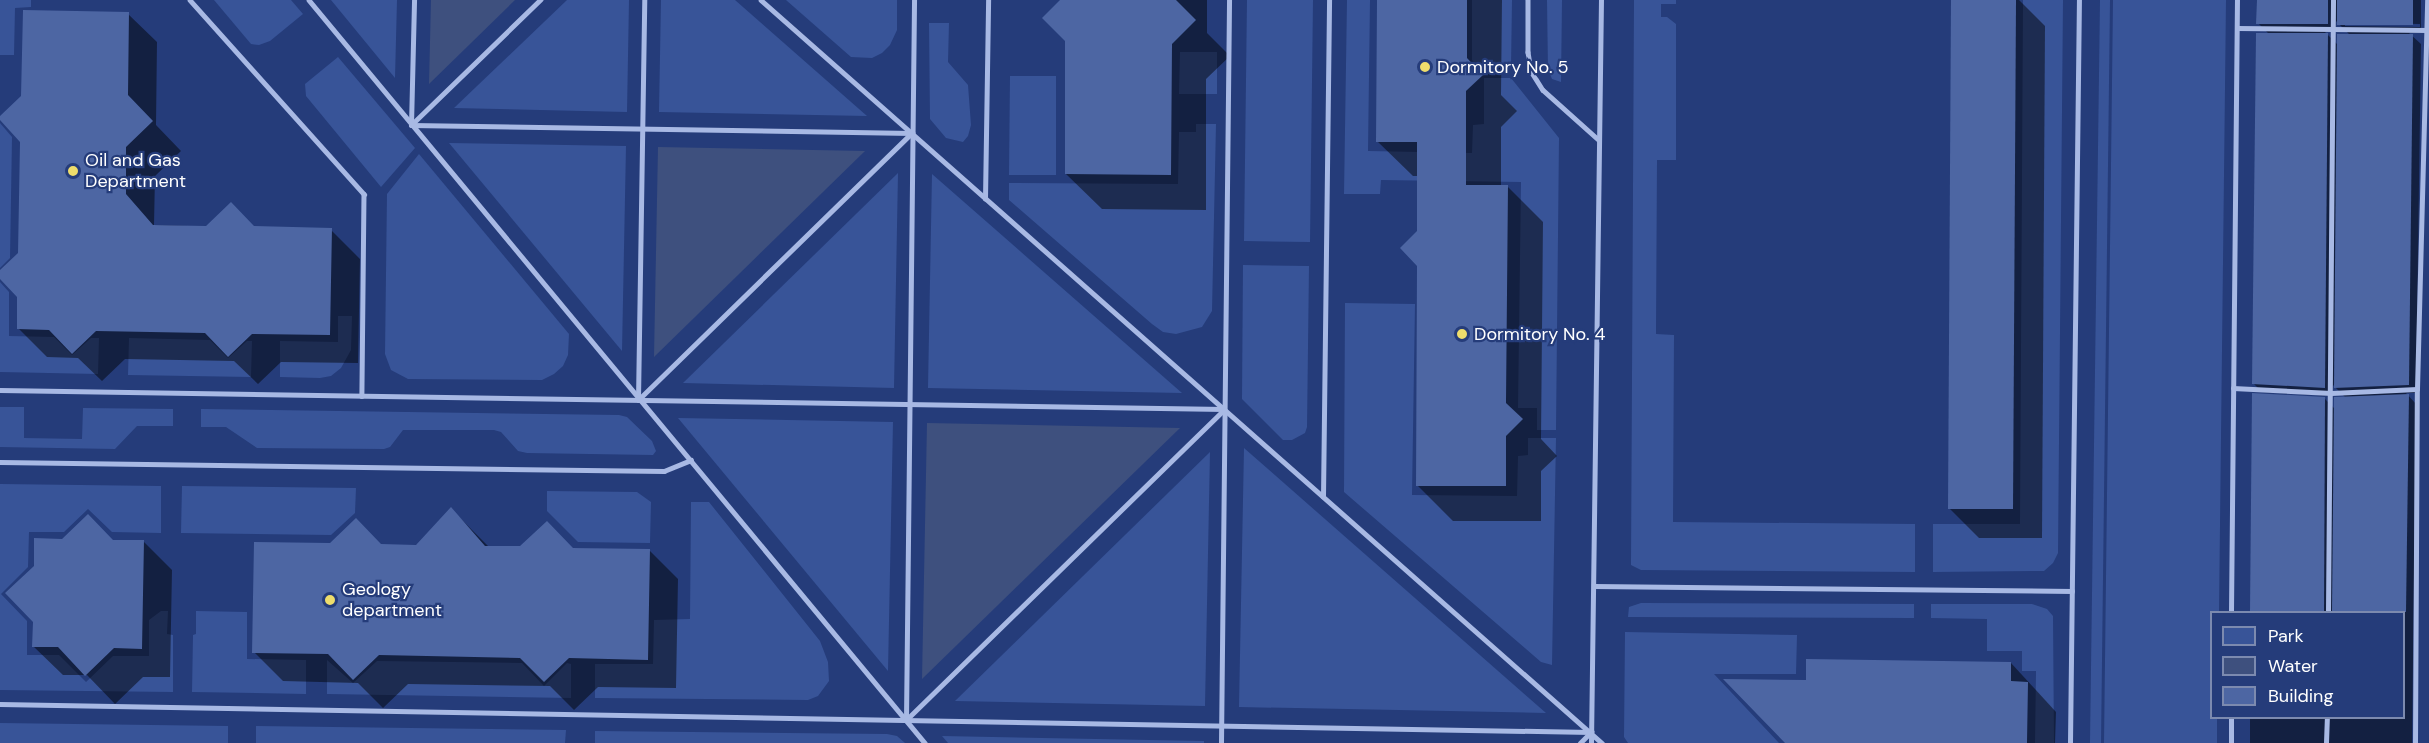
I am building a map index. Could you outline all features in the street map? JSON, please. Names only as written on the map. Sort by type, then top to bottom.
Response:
[{"type":"lane","points":[[190,0],[364,194],[362,396]]},
{"type":"lane","points":[[309,0],[638,400],[691,460],[925,743]]},
{"type":"lane","points":[[411,125],[414,0]]},
{"type":"lane","points":[[411,125],[540,0]]},
{"type":"lane","points":[[638,400],[644,0]]},
{"type":"lane","points":[[761,0],[1602,743]]},
{"type":"lane","points":[[906,720],[914,0]]},
{"type":"lane","points":[[985,199],[988,0]]},
{"type":"lane","points":[[1221,743],[1229,0]]},
{"type":"lane","points":[[1323,496],[1329,0]]},
{"type":"lane","points":[[1528,0],[1528,52],[1531,71],[1543,90],[1599,140]]},
{"type":"lane","points":[[1591,743],[1601,0]]},
{"type":"lane","points":[[2070,743],[2079,0]]},
{"type":"lane","points":[[2231,611],[2237,0]]},
{"type":"lane","points":[[2328,611],[2333,0]]},
{"type":"lane","points":[[2415,743],[2417,389],[2427,0]]},
{"type":"lane","points":[[2237,28],[2427,30]]},
{"type":"lane","points":[[411,125],[912,133]]},
{"type":"lane","points":[[638,400],[912,133]]},
{"type":"lane","points":[[2233,388],[2331,393],[2417,389]]},
{"type":"lane","points":[[0,390],[1224,409]]},
{"type":"lane","points":[[906,720],[1224,409]]},
{"type":"lane","points":[[0,462],[664,471],[691,460]]},
{"type":"lane","points":[[1594,586],[2072,591]]},
{"type":"lane","points":[[0,704],[1591,732]]},
{"type":"lane","points":[[2230,743],[2231,719]]},
{"type":"lane","points":[[2326,743],[2327,719]]},
{"type":"lane","points":[[1580,743],[1591,732]]},
{"type":"green space","points":[[0,0],[31,0],[31,7],[15,8],[14,55],[0,55]]},
{"type":"green space","points":[[214,0],[291,0],[303,14],[270,41],[259,45],[251,44]]},
{"type":"green space","points":[[331,0],[397,0],[395,78]]},
{"type":"green space","points":[[567,0],[629,0],[627,112],[454,108]]},
{"type":"green space","points":[[661,0],[735,0],[867,116],[659,112]]},
{"type":"green space","points":[[786,0],[897,0],[897,30],[890,45],[882,53],[872,58],[851,57]]},
{"type":"green space","points":[[1247,0],[1313,0],[1310,242],[1244,241]]},
{"type":"green space","points":[[1347,0],[1370,0],[1368,151],[1472,153],[1473,125],[1484,124],[1484,78],[1511,78],[1559,138],[1556,430],[1537,430],[1537,408],[1518,408],[1521,182],[1381,180],[1380,194],[1344,194]]},
{"type":"green space","points":[[1472,0],[1512,0],[1511,67],[1478,67],[1472,60]]},
{"type":"green space","points":[[1547,0],[1562,0],[1561,82],[1552,79],[1548,70]]},
{"type":"green space","points":[[1634,0],[1676,0],[1676,4],[1661,4],[1661,17],[1667,17],[1676,24],[1676,160],[1657,160],[1656,334],[1674,335],[1673,522],[1915,524],[1915,572],[1641,570],[1631,565]]},
{"type":"green space","points":[[2023,0],[2063,0],[2058,553],[2053,563],[2044,571],[1933,572],[1933,524],[2020,524]]},
{"type":"green space","points":[[2100,0],[2110,0],[2101,743],[2090,743]]},
{"type":"green space","points":[[2113,0],[2226,0],[2219,611],[2210,611],[2210,719],[2217,719],[2217,743],[2104,743]]},
{"type":"green space","points":[[929,23],[949,23],[948,62],[968,85],[971,125],[968,136],[963,142],[946,138],[930,119]]},
{"type":"green space","points":[[1180,52],[1217,52],[1217,94],[1179,94]]},
{"type":"green space","points":[[338,57],[415,148],[381,187],[306,96],[305,84]]},
{"type":"green space","points":[[1010,76],[1056,76],[1056,175],[1009,175]]},
{"type":"green space","points":[[0,123],[12,137],[10,258],[0,268]]},
{"type":"green space","points":[[1196,124],[1216,124],[1212,311],[1202,327],[1176,334],[1163,332],[1152,324],[1009,200],[1009,183],[1178,184],[1179,132],[1196,132]]},
{"type":"green space","points":[[449,143],[626,146],[622,351]]},
{"type":"green space","points":[[419,154],[569,334],[568,355],[563,366],[554,374],[542,380],[408,379],[391,370],[385,354],[387,194]]},
{"type":"green space","points":[[898,173],[894,388],[683,383]]},
{"type":"green space","points":[[932,174],[1182,393],[928,388]]},
{"type":"green space","points":[[1243,265],[1309,266],[1307,427],[1305,433],[1292,440],[1283,440],[1242,399]]},
{"type":"green space","points":[[0,282],[9,292],[9,336],[54,337],[72,355],[91,338],[99,338],[98,374],[0,372]]},
{"type":"green space","points":[[1345,303],[1415,304],[1412,495],[1517,496],[1518,456],[1528,455],[1528,438],[1556,438],[1552,665],[1541,662],[1344,492]]},
{"type":"green space","points":[[338,316],[352,316],[351,350],[341,368],[331,376],[320,378],[280,377],[280,341],[338,342]]},
{"type":"green space","points":[[129,338],[210,340],[228,358],[247,341],[252,341],[251,377],[128,375]]},
{"type":"green space","points":[[0,407],[24,407],[24,438],[82,439],[83,408],[173,409],[173,426],[137,426],[115,449],[0,447]]},
{"type":"green space","points":[[201,409],[619,415],[627,417],[652,441],[656,451],[653,455],[527,453],[518,451],[501,432],[494,430],[403,430],[390,447],[384,449],[257,448],[226,427],[201,427]]},
{"type":"green space","points":[[678,418],[893,422],[888,671]]},
{"type":"green space","points":[[1244,448],[1546,713],[1239,707]]},
{"type":"green space","points":[[1210,452],[1205,706],[955,701]]},
{"type":"green space","points":[[0,484],[161,486],[161,533],[112,532],[88,509],[64,532],[29,532],[28,567],[1,594],[27,621],[27,655],[59,655],[86,682],[113,656],[149,656],[149,620],[161,611],[168,611],[167,634],[173,635],[173,692],[0,690]]},
{"type":"green space","points":[[182,486],[356,488],[355,513],[331,535],[181,533]]},
{"type":"green space","points":[[547,491],[637,492],[651,502],[650,543],[578,542],[547,511]]},
{"type":"green space","points":[[691,502],[709,502],[820,641],[828,662],[829,681],[818,696],[808,700],[595,698],[595,664],[653,664],[654,620],[690,619]]},
{"type":"green space","points":[[1641,603],[1914,604],[1914,618],[1628,617],[1629,607]]},
{"type":"green space","points":[[1931,604],[2032,604],[2047,609],[2053,616],[2054,743],[2035,743],[2036,671],[2022,671],[2022,651],[1987,651],[1987,619],[1931,618]]},
{"type":"green space","points":[[196,611],[247,612],[247,659],[306,660],[306,694],[192,692],[193,635],[196,634]]},
{"type":"green space","points":[[1625,632],[1797,635],[1796,674],[1714,674],[1779,743],[1628,743],[1624,737]]},
{"type":"green space","points":[[327,660],[353,683],[377,661],[522,663],[544,686],[567,663],[571,664],[571,698],[327,694]]},
{"type":"green space","points":[[0,723],[228,726],[228,743],[0,743]]},
{"type":"green space","points":[[256,726],[566,730],[565,743],[256,743]]},
{"type":"green space","points":[[595,731],[887,734],[897,736],[905,743],[595,743]]},
{"type":"green space","points":[[942,736],[1204,741],[1204,743],[948,743]]},
{"type":"water","points":[[431,0],[515,0],[429,84]]},
{"type":"water","points":[[658,147],[865,151],[654,357]]},
{"type":"water","points":[[927,423],[1180,428],[922,679]]},
{"type":"building","points":[[1060,0],[1176,0],[1196,20],[1172,44],[1171,175],[1065,174],[1065,41],[1042,18]]},
{"type":"building","name":"Dormitory No. 4","points":[[1377,0],[1467,0],[1467,58],[1483,75],[1466,91],[1466,185],[1508,185],[1506,403],[1523,419],[1506,436],[1506,486],[1416,486],[1417,266],[1400,248],[1417,231],[1417,142],[1376,142]]},
{"type":"building","points":[[1951,0],[2016,0],[2013,509],[1948,509]]},
{"type":"building","points":[[2257,0],[2328,0],[2328,24],[2256,24]]},
{"type":"building","points":[[2337,0],[2413,0],[2413,25],[2337,25]]},
{"type":"building","name":"Oil and Gas Department","points":[[23,10],[129,12],[128,95],[153,121],[126,147],[126,194],[153,225],[206,226],[231,202],[254,226],[332,228],[330,335],[252,334],[228,357],[205,333],[96,331],[72,354],[49,330],[17,329],[17,297],[0,279],[0,270],[18,253],[20,142],[0,120],[0,116],[21,96]]},
{"type":"building","points":[[2256,33],[2328,33],[2325,388],[2252,384]]},
{"type":"building","points":[[2337,34],[2413,34],[2409,385],[2334,388]]},
{"type":"building","points":[[2252,393],[2325,397],[2324,611],[2250,611]]},
{"type":"building","points":[[2409,394],[2406,612],[2332,611],[2334,397]]},
{"type":"building","name":"Geology department","points":[[451,507],[485,546],[520,546],[547,521],[573,548],[650,549],[648,660],[569,658],[544,682],[520,658],[379,655],[353,680],[328,654],[252,653],[254,542],[330,543],[356,518],[381,544],[416,545]]},
{"type":"building","points":[[88,514],[113,540],[144,540],[142,649],[114,648],[85,676],[58,647],[32,647],[33,622],[5,593],[34,566],[34,538],[62,539]]},
{"type":"building","points":[[1806,659],[2011,662],[2011,681],[2028,682],[2027,743],[1785,743],[1723,679],[1806,680]]},
{"type":"place","name":"Dormitory No. 5","points":[[1425,67]]},
{"type":"place","name":"Oil and Gas Department","points":[[73,171]]},
{"type":"place","name":"Dormitory No. 4","points":[[1462,334]]},
{"type":"place","name":"Geology department","points":[[330,600]]}]
